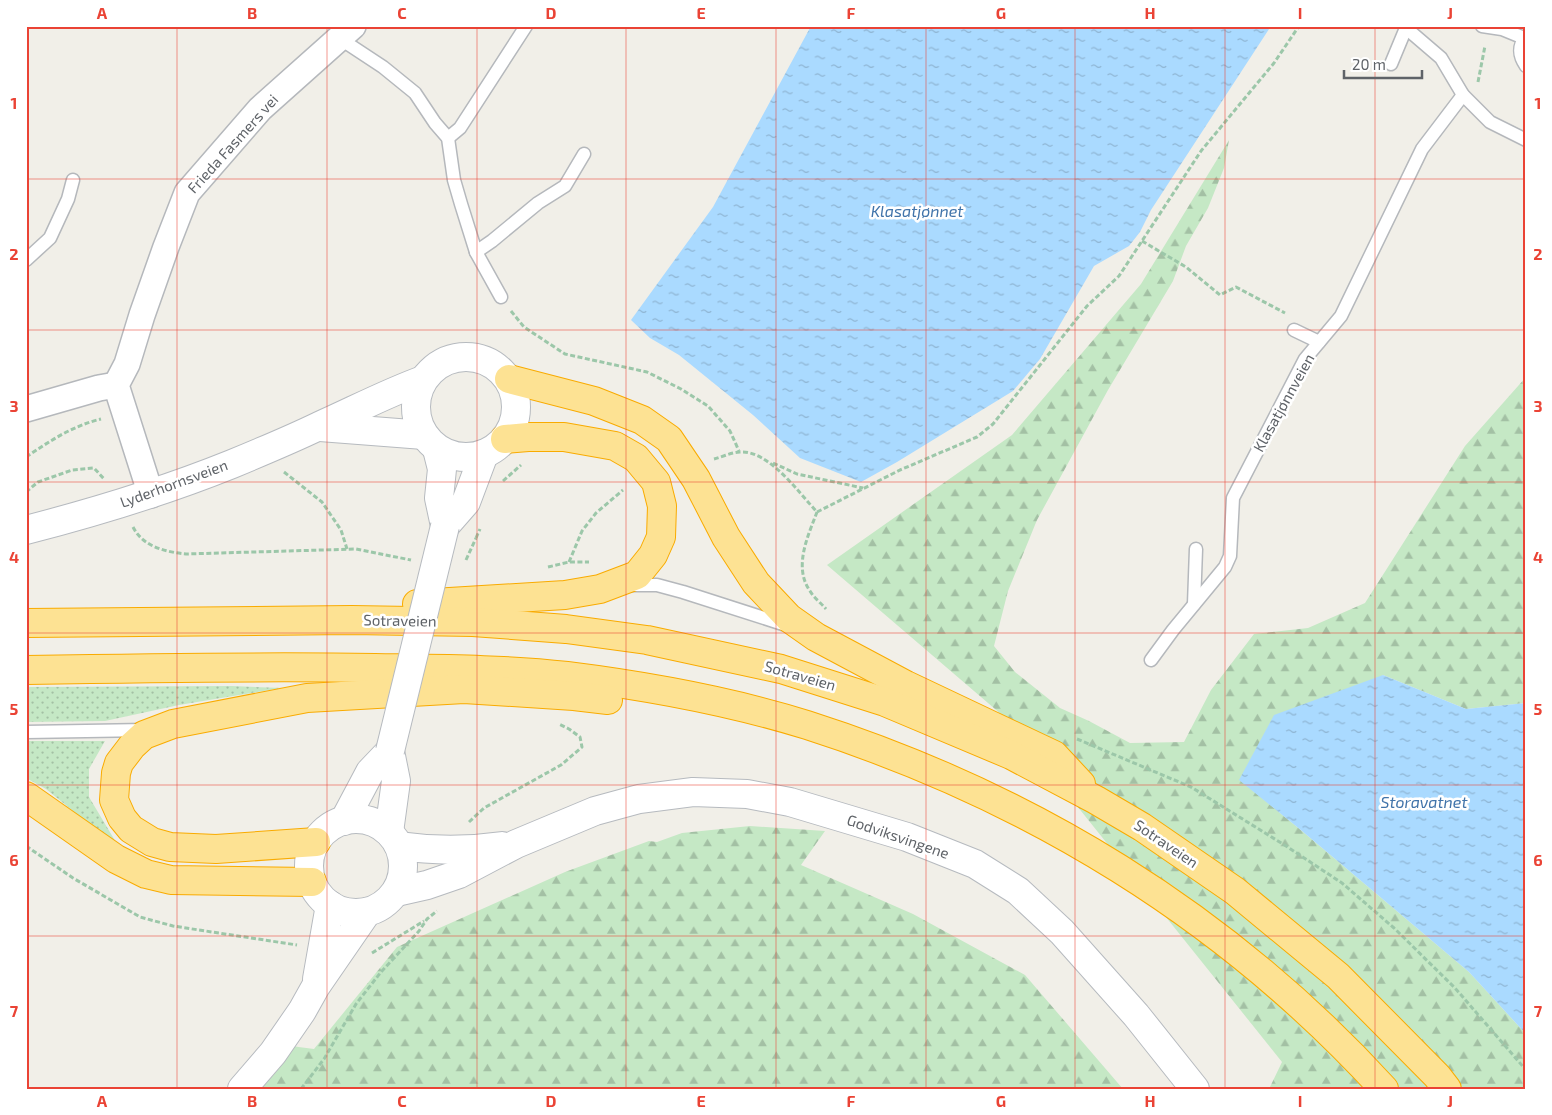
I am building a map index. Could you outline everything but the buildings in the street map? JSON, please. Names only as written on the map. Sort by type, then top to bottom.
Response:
[{"type":"highway","points":[[508,379],[594,402],[642,420],[669,439],[696,478],[726,537],[756,583],[789,618],[816,637],[906,685],[1054,755],[1096,800]]},
{"type":"highway","points":[[64,622],[91,608],[425,604],[565,595],[600,589],[637,575],[653,555],[661,537],[662,506],[656,482],[636,458],[615,446],[564,437],[528,437],[494,447]]},
{"type":"highway","name":"Sotraveien","points":[[26,623],[352,620],[473,622],[566,629],[647,640],[781,669],[885,702],[1011,755],[1096,800],[1142,827],[1235,891],[1338,976],[1437,1076],[1447,1089]]},
{"type":"highway","points":[[26,670],[299,667],[477,669],[564,676],[645,687],[726,704],[805,725],[908,761],[1008,805],[1092,851],[1138,880],[1206,928],[1290,996],[1350,1052],[1384,1089]]},
{"type":"highway","points":[[316,842],[216,849],[170,848],[152,842],[130,829],[122,818],[114,800],[116,773],[119,763],[132,746],[144,735],[154,730],[173,724],[307,698],[464,689],[574,696],[651,706],[742,726],[781,718]]},
{"type":"highway","points":[[26,796],[116,860],[146,874],[171,880],[312,882]]},
{"type":"main road","points":[[394,839],[375,823],[360,819],[344,821],[323,833],[316,842],[311,855],[310,868],[312,882],[320,895],[330,905],[342,910],[348,912],[367,912],[388,901],[396,892],[402,878],[403,862],[394,839],[396,781],[390,751],[445,526],[439,498],[442,470],[430,442],[418,422],[415,408],[417,393],[423,380],[437,365],[456,357],[469,356],[482,359],[494,365],[508,379],[515,394],[516,410],[513,425],[494,447],[466,502],[445,526]]},
{"type":"main road","name":"Lyderhornsveien","points":[[26,530],[82,516],[151,495],[231,464],[423,380]]},
{"type":"main road","name":"Lyderhornsveien","points":[[318,427],[430,442]]},
{"type":"main road","points":[[430,442],[448,454],[460,457],[472,457],[494,447]]},
{"type":"main road","points":[[344,821],[370,772],[390,751]]},
{"type":"main road","name":"Godviksvingene","points":[[396,892],[427,885],[459,874],[516,844],[599,810],[638,799],[693,792],[747,794],[790,802],[907,837],[975,864],[1018,892],[1062,932],[1136,1015],[1195,1089]]},
{"type":"main road","name":"Godviksvingene","points":[[394,839],[425,850],[454,851],[516,844]]},
{"type":"main road","points":[[316,986],[330,905]]},
{"type":"main road","points":[[242,1089],[273,1053],[367,912]]},
{"type":"street","name":"Frieda Fasmers vei","points":[[116,385],[127,364],[162,255],[187,193],[260,109],[346,32]]},
{"type":"street","points":[[26,409],[116,385],[151,495]]},
{"type":"lane","points":[[501,297],[476,252],[454,180],[448,138],[460,128],[526,26]]},
{"type":"lane","points":[[1482,26],[1502,29],[1525,37],[1520,52],[1521,59],[1526,66]]},
{"type":"lane","points":[[1392,64],[1406,27],[1441,58],[1463,95],[1490,122],[1526,140]]},
{"type":"lane","name":"Frieda Fasmers vei","points":[[346,32],[383,67],[415,93],[448,138]]},
{"type":"lane","name":"Klasatjønnveien","points":[[1151,660],[1225,567],[1230,556],[1233,498],[1305,359],[1341,316],[1422,150],[1463,95]]},
{"type":"lane","points":[[476,252],[492,242],[538,203],[564,186],[584,154]]},
{"type":"lane","points":[[26,260],[50,238],[68,199],[73,180]]},
{"type":"lane","points":[[1294,330],[1319,342]]},
{"type":"lane","points":[[1194,604],[1196,549]]},
{"type":"lane","points":[[613,585],[658,585],[776,621],[816,637]]},
{"type":"lane","points":[[26,732],[154,730]]},
{"type":"path","points":[[831,614],[809,590],[803,574],[804,546],[817,512],[900,470],[977,437],[993,424],[1087,306],[1119,276],[1201,150],[1274,63],[1299,26]]},
{"type":"path","points":[[1463,95],[1477,89],[1486,41]]},
{"type":"path","points":[[1142,241],[1186,267],[1220,295],[1236,286],[1298,320],[1294,330]]},
{"type":"path","points":[[501,297],[524,327],[565,354],[647,372],[681,389],[708,406],[730,431],[739,451]]},
{"type":"path","points":[[26,457],[53,439],[83,423],[125,414]]},
{"type":"path","points":[[708,461],[739,451],[754,453],[797,474],[864,489]]},
{"type":"path","points":[[770,462],[817,512]]},
{"type":"path","points":[[503,482],[522,464]]},
{"type":"path","name":"Lyderhornsveien","points":[[26,492],[38,482],[72,470],[94,468],[106,480]]},
{"type":"path","points":[[283,471],[322,502],[341,530],[347,549]]},
{"type":"path","points":[[595,562],[569,562],[582,531],[596,513],[623,490]]},
{"type":"path","points":[[476,538],[483,522]]},
{"type":"path","points":[[132,526],[151,546],[168,552],[186,554],[356,549],[419,561]]},
{"type":"path","points":[[463,827],[484,808],[561,765],[582,747],[580,737],[556,722]]},
{"type":"path","points":[[1072,736],[1191,787],[1286,846],[1342,884],[1394,928],[1455,988],[1526,1070]]},
{"type":"path","points":[[26,846],[73,878],[140,917],[172,926],[304,946]]},
{"type":"path","points":[[367,956],[427,919],[438,910]]},
{"type":"path","points":[[302,1089],[324,1059],[356,1004],[381,972],[419,931],[427,919]]},
{"type":"green space","points":[[1229,140],[1224,168],[1208,208],[1186,246],[1173,281],[1108,390],[1037,520],[1008,591],[994,646],[1015,672],[1060,708],[1130,743],[1184,742],[1211,690],[1254,634],[1308,628],[1365,603],[1465,446],[1526,377],[1526,703],[1466,709],[1383,675],[1240,780],[1469,972],[1526,1034],[1526,1089],[1269,1089],[1282,1062],[1009,721],[827,565],[1012,435],[1141,284]]},
{"type":"green space","points":[[232,686],[282,688],[179,705],[105,721],[26,722],[26,687]]},
{"type":"green space","points":[[26,741],[105,741],[89,769],[89,797],[120,849],[46,789],[26,778]]},
{"type":"green space","points":[[750,826],[825,831],[801,865],[913,914],[1025,975],[1123,1089],[261,1089],[291,1046],[314,1049],[397,947],[565,872],[649,841],[657,842],[682,833]]},
{"type":"water","name":"Klasatjønnet","points":[[811,26],[1271,26],[1151,210],[1140,232],[1129,246],[1094,266],[1040,359],[1013,391],[861,482],[800,458],[753,415],[679,355],[650,338],[631,320],[713,207]]},
{"type":"water","name":"Storavatnet","points":[[1383,675],[1466,709],[1526,703],[1526,1034],[1469,972],[1239,780],[1274,715]]}]
